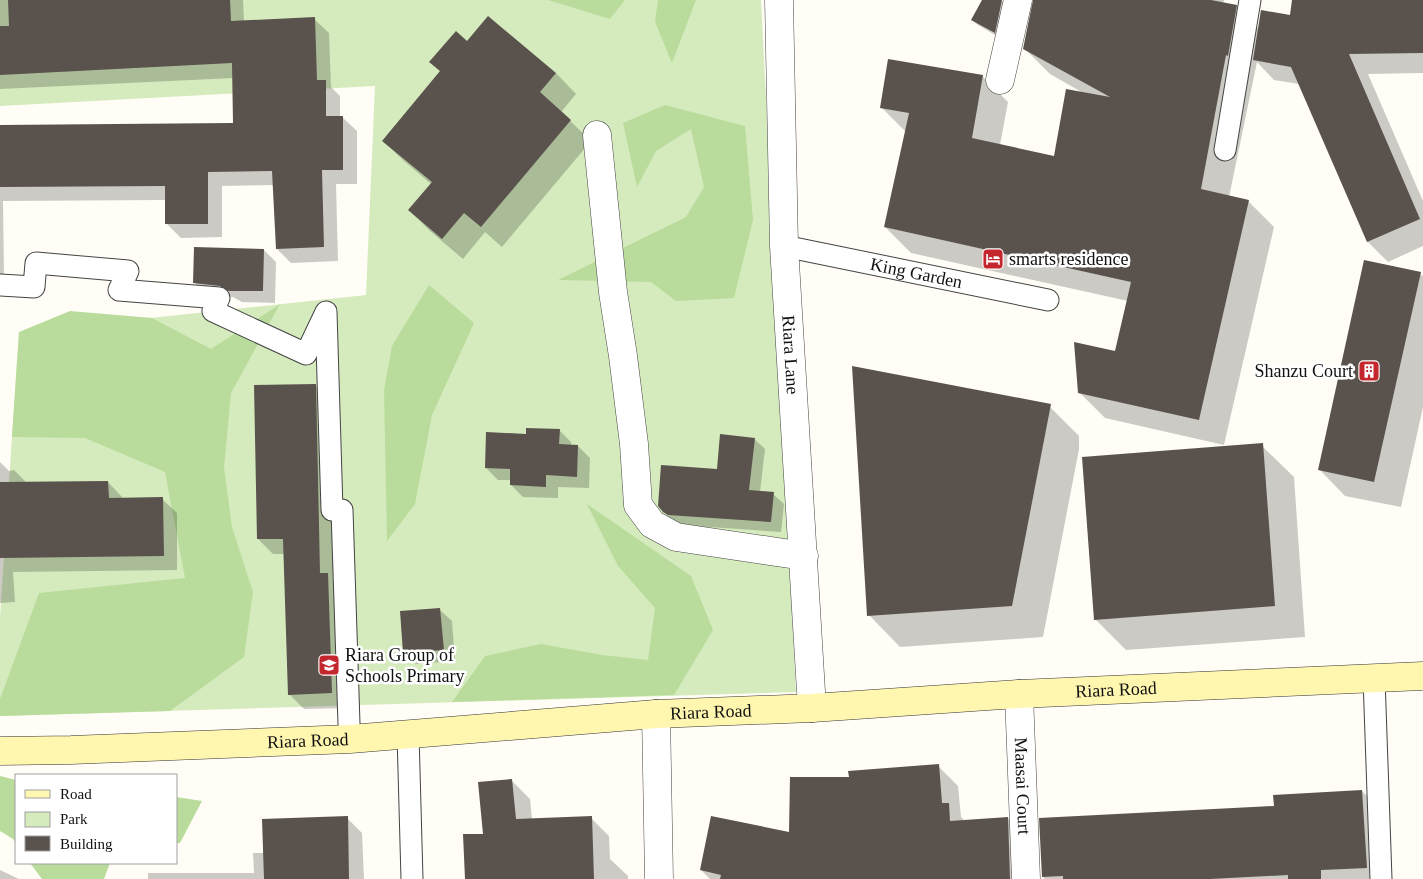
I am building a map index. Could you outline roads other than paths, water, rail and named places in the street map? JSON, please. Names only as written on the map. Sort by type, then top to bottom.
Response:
[{"type":"street","name":"Riara Lane","points":[[779,0],[784,246],[812,708]]},
{"type":"street","points":[[1000,80],[1018,0]]},
{"type":"street","points":[[597,134],[612,292],[623,356],[634,444],[638,505],[652,524],[676,537],[804,556]]},
{"type":"street","name":"Riara Road","points":[[0,751],[72,750],[340,739],[656,714],[812,708],[1019,694],[1423,676]]},
{"type":"street","name":"Maasai Court","points":[[1019,694],[1026,879]]},
{"type":"street","points":[[656,714],[659,879]]},
{"type":"lane","points":[[1226,150],[1250,0]]},
{"type":"lane","name":"King Garden","points":[[784,246],[1048,300]]},
{"type":"lane","points":[[0,284],[34,287],[36,263],[128,270],[119,290],[219,298],[213,311],[306,354],[326,312],[332,510],[342,510],[349,724]]},
{"type":"lane","points":[[1374,678],[1381,879]]},
{"type":"lane","points":[[408,734],[412,879]]},
{"type":"place","name":"smarts residence","points":[[993,259]]},
{"type":"place","name":"Shanzu Court","points":[[1369,371]]},
{"type":"place","name":"Riara Group of Schools Primary","points":[[329,665]]}]
